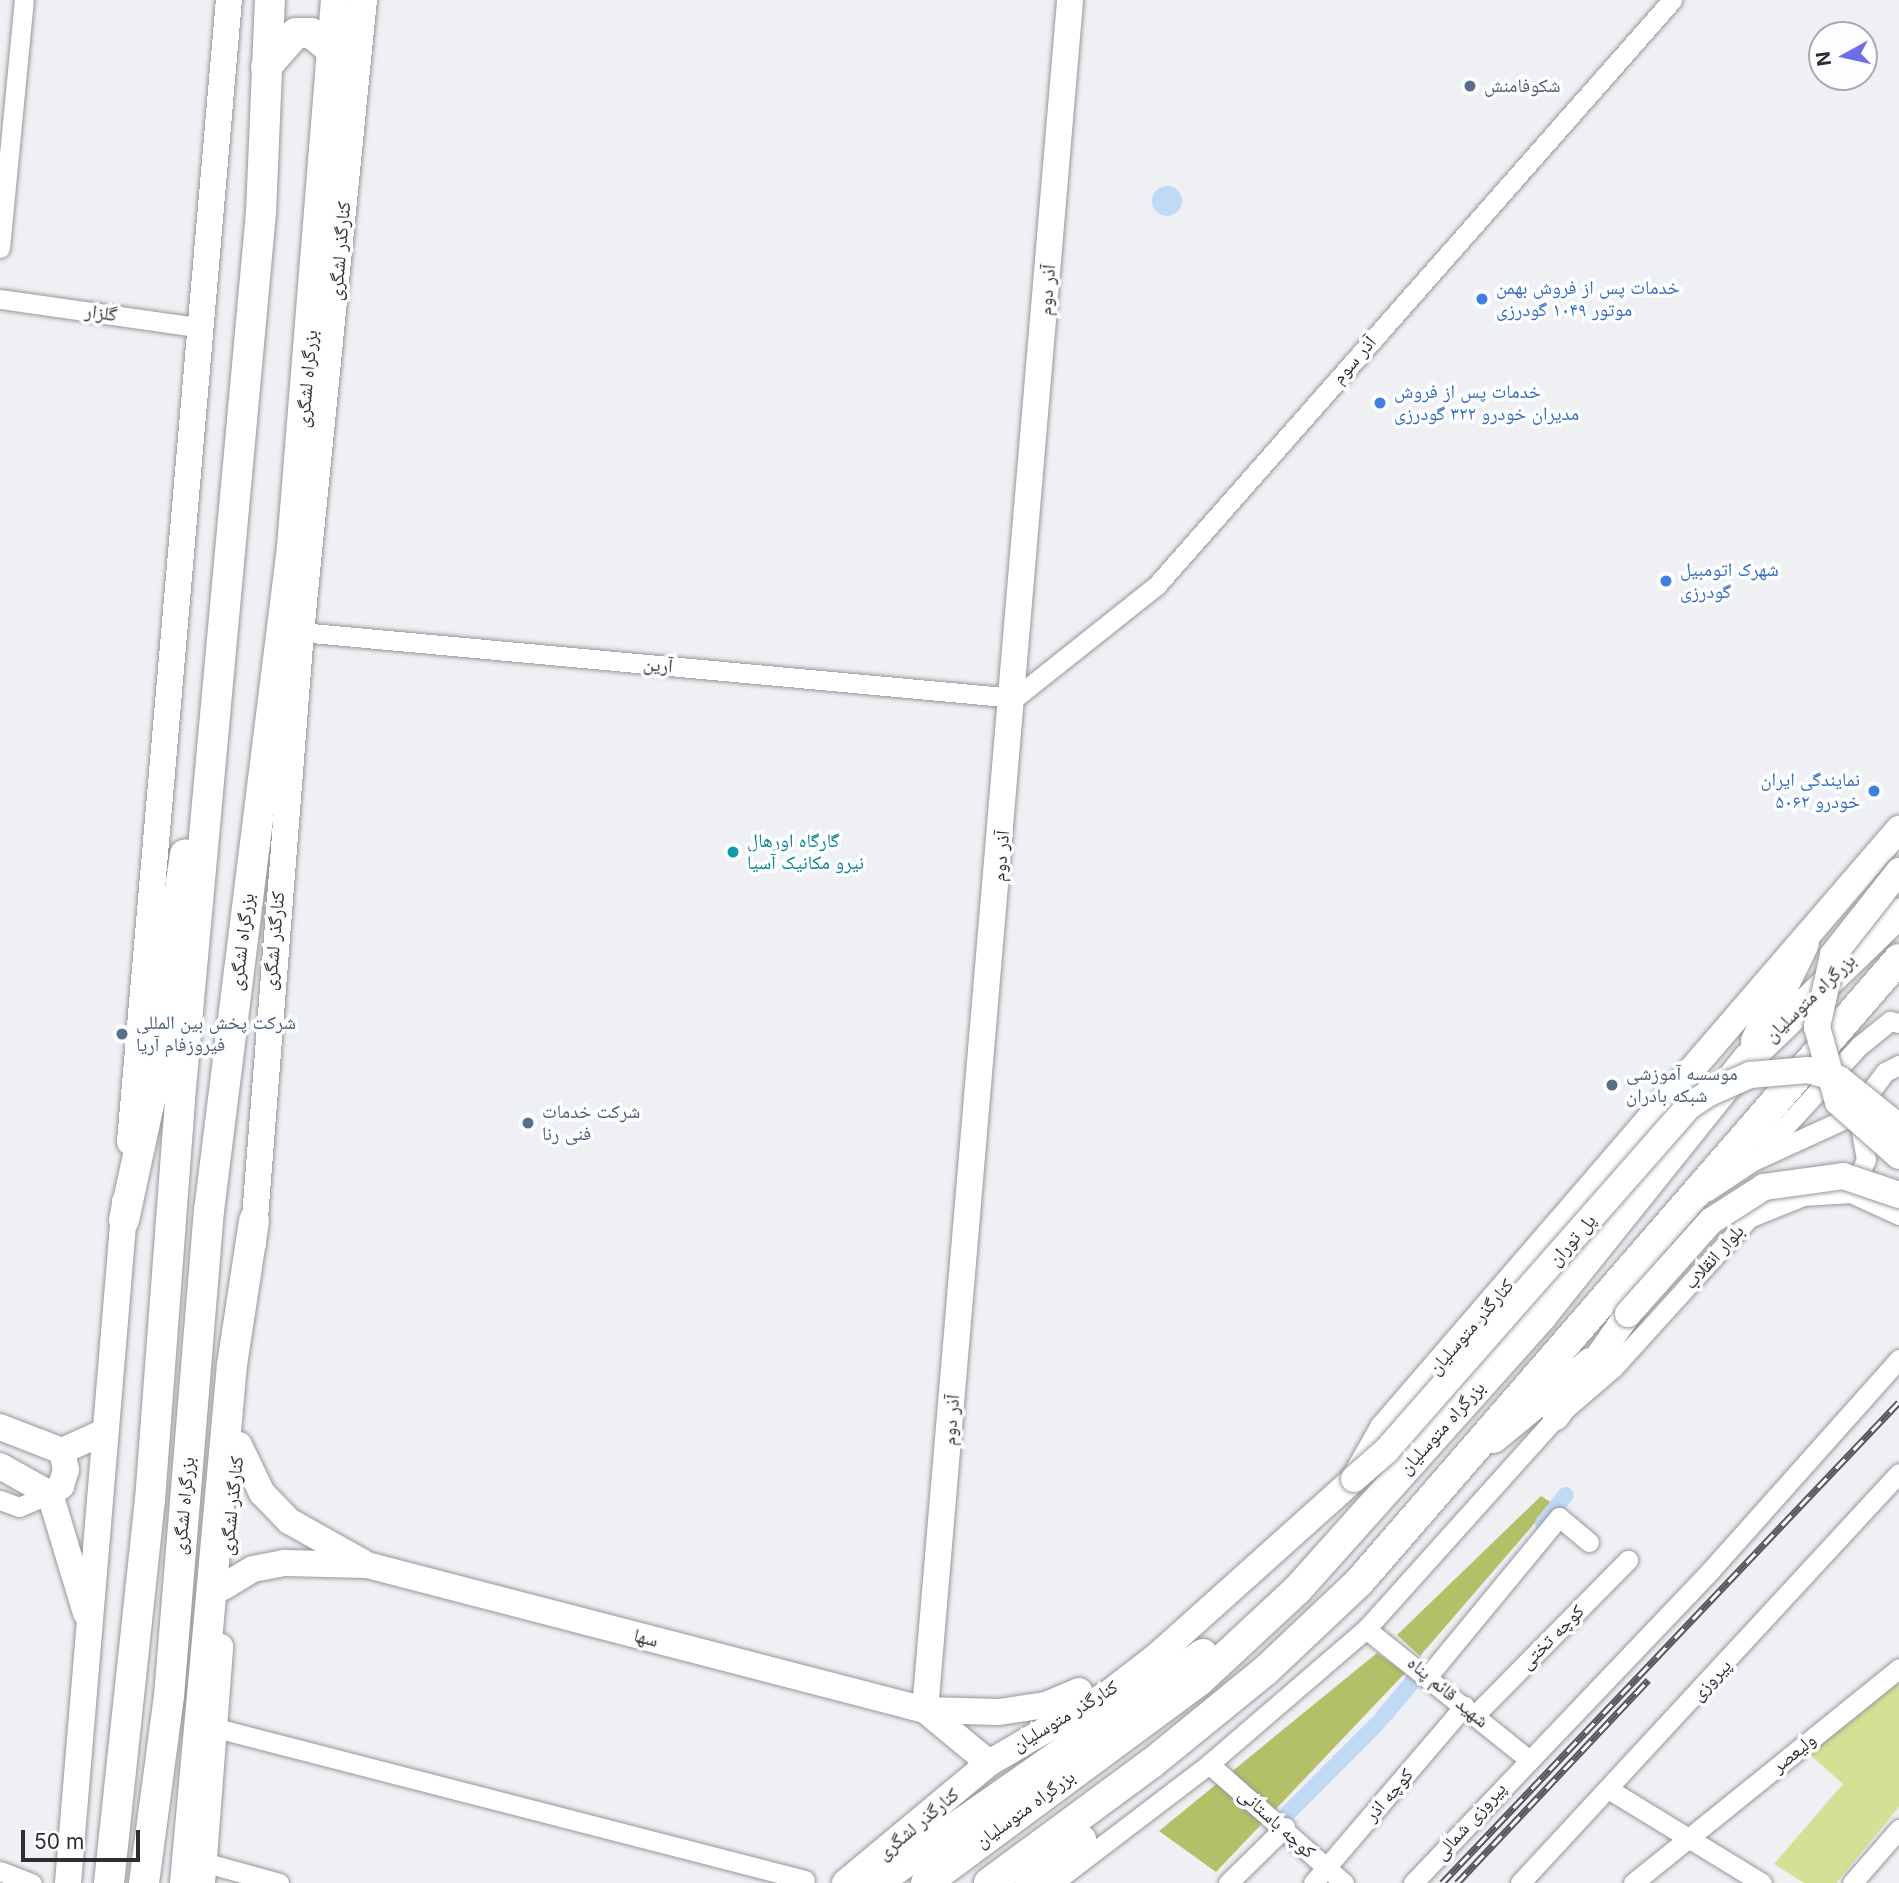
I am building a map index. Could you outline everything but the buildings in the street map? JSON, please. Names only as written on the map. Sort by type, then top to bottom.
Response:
[{"type":"highway","name":"بزرگراه لشگری","points":[[109,1883],[216,739],[261,213],[270,0]]},
{"type":"highway","name":"بزرگراه لشگری","points":[[144,1883],[169,1696],[209,1211],[292,547],[336,0]]},
{"type":"highway","points":[[266,67],[296,33],[311,33],[332,50]]},
{"type":"highway","points":[[124,1220],[150,1100],[184,860],[216,739]]},
{"type":"highway","name":"بزرگراه متوسلیان","points":[[926,1883],[1199,1681],[1297,1590],[1541,1317],[1748,1059],[1899,913]]},
{"type":"highway","points":[[1748,1059],[1804,944]]},
{"type":"highway","name":"بزرگراه متوسلیان","points":[[989,1883],[1152,1763],[1266,1670],[1360,1581],[1465,1464],[1676,1213],[1899,959]]},
{"type":"highway","points":[[193,1871],[232,1365],[254,1221]]},
{"type":"highway","points":[[876,1883],[989,1800],[1297,1590]]},
{"type":"highway","points":[[1030,1883],[1123,1808],[1152,1763]]},
{"type":"main road","points":[[68,1883],[104,1432],[203,328],[229,0]]},
{"type":"main road","name":"کنارگذر لشگری","points":[[193,1871],[216,1728],[223,1587],[239,1445],[301,632],[364,0]]},
{"type":"main road","name":"آذر دوم","points":[[925,1710],[1014,698],[1070,0]]},
{"type":"main road","name":"کنارگذر متوسلیان","points":[[989,1763],[1109,1693],[1158,1655],[1354,1479],[1383,1427],[1804,944],[1899,829]]},
{"type":"main road","points":[[1899,871],[1833,955],[1817,1016],[1822,1062],[1839,1102],[1899,1156]]},
{"type":"main road","name":"پل توران","points":[[1354,1479],[1386,1451],[1688,1107],[1709,1093],[1750,1076],[1808,1070],[1839,1079],[1899,1127]]},
{"type":"main road","points":[[1556,1417],[1590,1362],[1628,1314],[1711,1221],[1764,1187],[1843,1176],[1899,1195]]},
{"type":"main road","points":[[1465,1464],[1590,1362]]},
{"type":"main road","points":[[0,1427],[62,1451],[104,1432]]},
{"type":"main road","points":[[239,1445],[262,1493],[289,1521],[367,1565]]},
{"type":"main road","points":[[50,1494],[61,1486],[66,1470],[62,1451]]},
{"type":"main road","points":[[0,1466],[50,1494],[90,1628]]},
{"type":"main road","points":[[223,1587],[253,1569],[285,1563],[367,1565]]},
{"type":"main road","name":"سها","points":[[367,1565],[925,1710],[1046,1705],[1158,1655]]},
{"type":"main road","points":[[989,1800],[1109,1693]]},
{"type":"main road","name":"سها","points":[[925,1710],[989,1763]]},
{"type":"main road","name":"کنارگذر لشگری","points":[[845,1883],[989,1763]]},
{"type":"street","points":[[0,248],[24,0]]},
{"type":"street","name":"آذر سوم","points":[[1014,698],[1156,586],[1672,0]]},
{"type":"street","name":"گلزار","points":[[0,299],[203,328]]},
{"type":"street","name":"آرین","points":[[301,632],[1014,698]]},
{"type":"street","points":[[1753,1161],[1858,1046],[1890,1021],[1899,1023]]},
{"type":"street","points":[[1676,1213],[1753,1161],[1857,1110],[1898,1063]]},
{"type":"street","points":[[1857,1110],[1899,1144]]},
{"type":"street","points":[[1857,1110],[1866,1159],[1851,1193],[1899,1215]]},
{"type":"street","name":"بلوار انقلاب","points":[[1053,1883],[1209,1764],[1366,1629],[1556,1417],[1613,1368],[1749,1218],[1803,1196],[1851,1193]]},
{"type":"street","name":"پیروزی شمالی","points":[[1413,1883],[1527,1758],[1710,1571],[1899,1359]]},
{"type":"street","name":"پیروزی","points":[[1520,1883],[1610,1790],[1899,1474]]},
{"type":"street","points":[[0,1500],[19,1507],[50,1494]]},
{"type":"street","points":[[1428,1676],[1559,1517],[1589,1542]]},
{"type":"street","name":"کوچه تختی","points":[[1470,1711],[1629,1560]]},
{"type":"street","name":"شهید قائم پناه","points":[[1366,1629],[1527,1758]]},
{"type":"street","name":"ولیعصر","points":[[1633,1883],[1899,1668]]},
{"type":"street","name":"کوچه اذر","points":[[1319,1876],[1470,1711]]},
{"type":"street","points":[[216,1728],[805,1880]]},
{"type":"street","name":"کوچه باستانی","points":[[1209,1764],[1285,1827],[1319,1876],[1344,1883]]},
{"type":"street","points":[[1610,1790],[1762,1883]]},
{"type":"street","points":[[1228,1883],[1285,1827]]},
{"type":"street","points":[[1852,1883],[1899,1829]]},
{"type":"street","points":[[0,1871],[32,1883]]},
{"type":"street","points":[[193,1871],[279,1883]]},
{"type":"green space","points":[[1541,1496],[1552,1503],[1420,1656],[1397,1635]]},
{"type":"green space","points":[[1377,1653],[1405,1673],[1216,1872],[1159,1831]]},
{"type":"green space","points":[[1899,1676],[1899,1807],[1836,1883],[1804,1883],[1774,1864],[1843,1784],[1809,1754]]},
{"type":"water","points":[[1167,186],[1178,190],[1182,201],[1178,212],[1167,216],[1156,212],[1152,201],[1156,190]]},
{"type":"waterway","points":[[1543,1523],[1566,1495]]},
{"type":"waterway","points":[[1382,1718],[1414,1680]]},
{"type":"waterway","points":[[1288,1813],[1378,1723]]},
{"type":"railway","points":[[1442,1883],[1899,1402]]},
{"type":"railway","points":[[1457,1883],[1648,1680]]},
{"type":"place","name":"شکوفامنش","points":[[1470,86]]},
{"type":"place","name":"خدمات پس از فروش بهمن موتور ۱۰۴۹ گودرزی","points":[[1482,299]]},
{"type":"place","name":"خدمات پس از فروش مدیران خودرو ۳۲۲ گودرزی","points":[[1380,403]]},
{"type":"place","name":"شهرک اتومبیل گودرزی","points":[[1666,581]]},
{"type":"place","name":"نمایندگی ایران خودرو ۵۰۶۲","points":[[1874,791]]},
{"type":"place","name":"گارگاه اورهال نیرو مکانیک آسیا","points":[[733,852]]},
{"type":"place","name":"شرکت پخش بین المللی فیروزفام آریا","points":[[122,1034]]},
{"type":"place","name":"موسسه آموزشی شبکه بادران","points":[[1612,1085]]},
{"type":"place","name":"شرکت خدمات فنی رنا","points":[[528,1123]]}]
